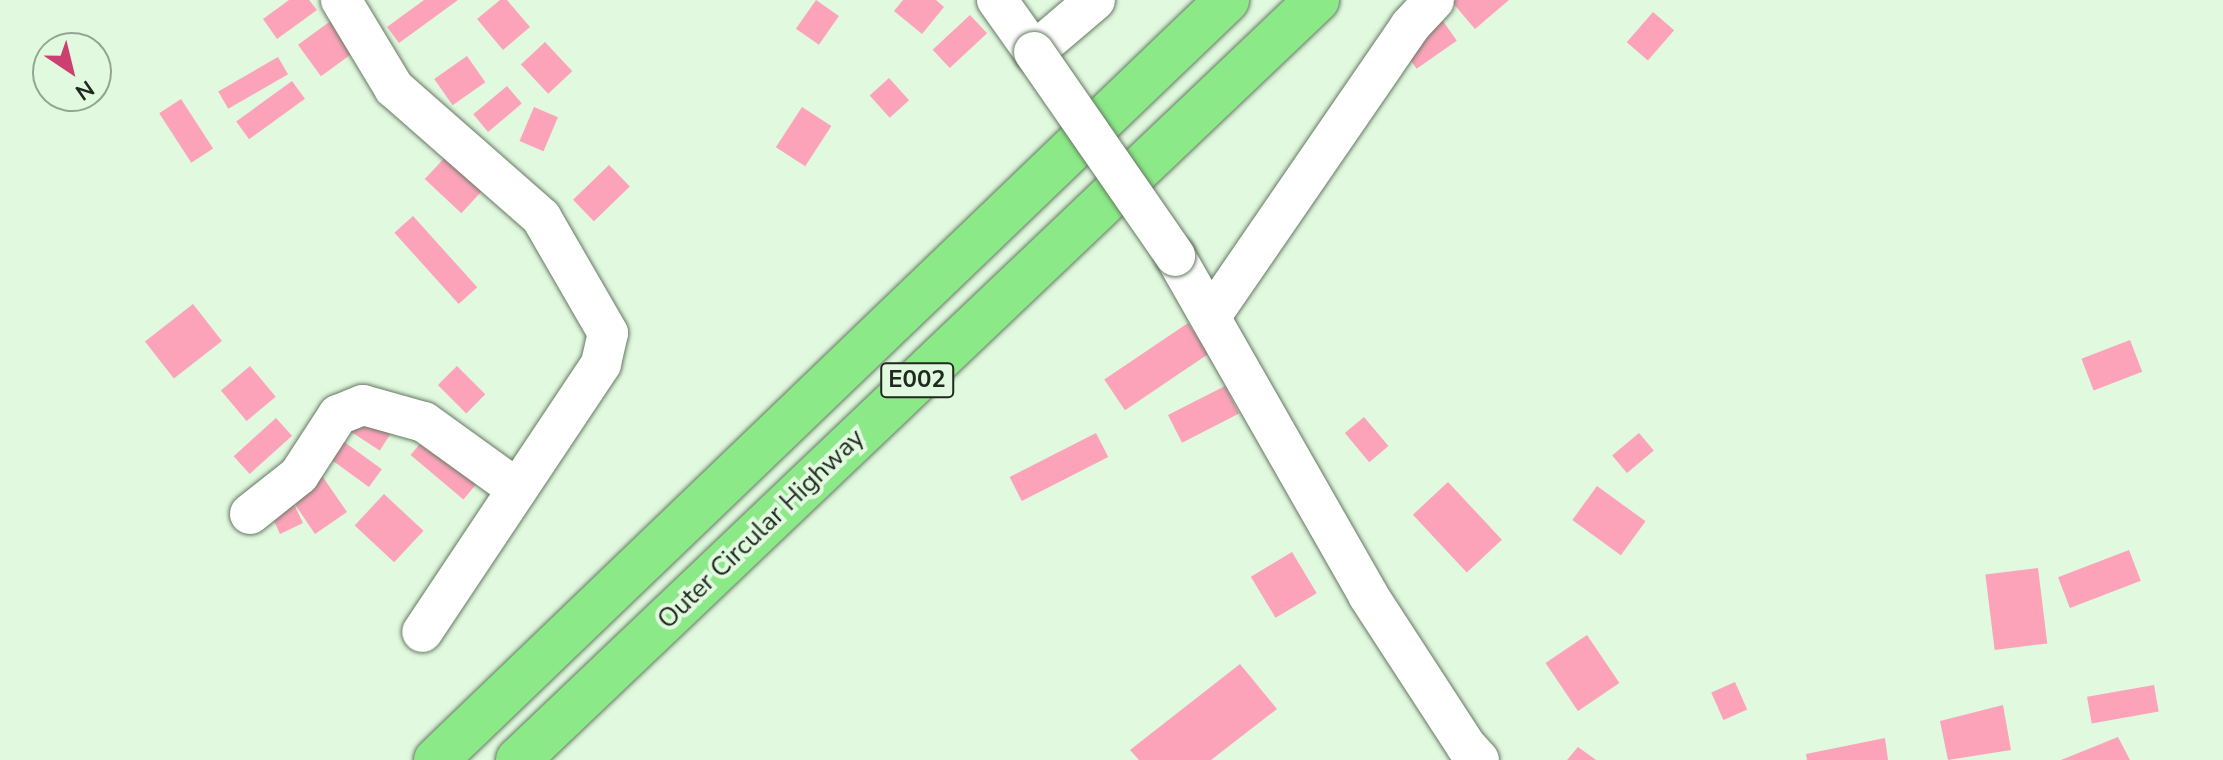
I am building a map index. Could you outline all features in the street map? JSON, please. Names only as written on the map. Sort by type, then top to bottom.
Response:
[{"type":"highway","name":"E002","points":[[436,760],[1227,0]]},
{"type":"highway","name":"Outer Circular Highway","points":[[518,760],[1317,0]]},
{"type":"street","points":[[341,0],[394,88],[541,217],[608,333],[601,364],[422,632]]},
{"type":"street","points":[[997,0],[1175,256],[1368,595],[1464,755]]},
{"type":"street","points":[[1034,52],[1095,0]]},
{"type":"street","points":[[1211,316],[1410,26],[1434,0]]},
{"type":"street","points":[[250,514],[299,475],[338,415],[363,405],[424,422],[517,489]]},
{"type":"building","points":[[289,0],[309,0],[317,10],[277,39],[263,19]]},
{"type":"building","points":[[424,0],[458,0],[399,43],[387,27]]},
{"type":"building","points":[[500,0],[507,0],[530,27],[503,50],[477,19]]},
{"type":"building","points":[[816,0],[839,16],[819,45],[796,29]]},
{"type":"building","points":[[903,0],[936,0],[944,7],[922,34],[894,11]]},
{"type":"building","points":[[1509,0],[1475,29],[1452,2]]},
{"type":"building","points":[[1653,12],[1674,30],[1648,61],[1627,42]]},
{"type":"building","points":[[970,15],[987,33],[950,68],[933,50]]},
{"type":"building","points":[[332,20],[355,52],[321,76],[298,45]]},
{"type":"building","points":[[1443,21],[1457,41],[1417,69],[1403,49]]},
{"type":"building","points":[[545,42],[572,71],[548,94],[521,65]]},
{"type":"building","points":[[467,56],[485,82],[453,105],[434,79]]},
{"type":"building","points":[[278,57],[288,74],[228,109],[218,92]]},
{"type":"building","points":[[889,78],[909,100],[890,118],[870,95]]},
{"type":"building","points":[[292,81],[305,99],[249,139],[236,122]]},
{"type":"building","points":[[507,86],[522,104],[488,132],[473,114]]},
{"type":"building","points":[[181,99],[213,148],[191,163],[159,113]]},
{"type":"building","points":[[534,107],[558,117],[543,151],[520,141]]},
{"type":"building","points":[[802,107],[831,126],[805,166],[776,147]]},
{"type":"building","points":[[450,152],[487,186],[461,213],[425,179]]},
{"type":"building","points":[[609,165],[630,187],[594,221],[573,200]]},
{"type":"building","points":[[413,216],[477,287],[459,304],[394,233]]},
{"type":"building","points":[[193,304],[222,341],[174,379],[145,342]]},
{"type":"building","points":[[1188,323],[1209,354],[1125,410],[1104,379]]},
{"type":"building","points":[[2130,340],[2142,372],[2094,390],[2081,359]]},
{"type":"building","points":[[250,366],[276,397],[247,421],[221,390]]},
{"type":"building","points":[[457,366],[485,394],[466,413],[438,385]]},
{"type":"building","points":[[1225,386],[1239,414],[1182,443],[1168,415]]},
{"type":"building","points":[[362,408],[394,429],[380,451],[348,430]]},
{"type":"building","points":[[1364,417],[1388,446],[1369,462],[1345,433]]},
{"type":"building","points":[[276,418],[292,436],[250,474],[234,456]]},
{"type":"building","points":[[435,426],[488,470],[463,499],[411,455]]},
{"type":"building","points":[[1096,433],[1108,457],[1022,501],[1010,477]]},
{"type":"building","points":[[1639,433],[1654,451],[1627,473],[1612,455]]},
{"type":"building","points":[[343,441],[382,469],[369,487],[330,459]]},
{"type":"building","points":[[318,470],[347,512],[315,534],[292,500],[303,523],[280,534],[263,497]]},
{"type":"building","points":[[1448,482],[1502,540],[1467,573],[1413,515]]},
{"type":"building","points":[[1597,486],[1646,521],[1621,555],[1572,520]]},
{"type":"building","points":[[384,494],[423,531],[394,562],[355,525]]},
{"type":"building","points":[[2129,550],[2141,581],[2070,608],[2058,577]]},
{"type":"building","points":[[1292,552],[1317,593],[1276,618],[1251,577]]},
{"type":"building","points":[[2038,568],[2047,643],[1995,650],[1985,574]]},
{"type":"building","points":[[1587,635],[1619,683],[1578,711],[1546,663]]},
{"type":"building","points":[[1240,664],[1277,709],[1211,760],[1139,760],[1130,750]]},
{"type":"building","points":[[1735,682],[1747,709],[1723,720],[1711,693]]},
{"type":"building","points":[[2154,685],[2159,712],[2092,723],[2087,697]]},
{"type":"building","points":[[2003,705],[2011,750],[1948,760],[1940,721]]},
{"type":"building","points":[[2118,737],[2130,760],[2061,760]]},
{"type":"building","points":[[1885,738],[1888,760],[1807,760],[1806,754]]},
{"type":"building","points":[[1578,747],[1596,760],[1567,760]]}]
